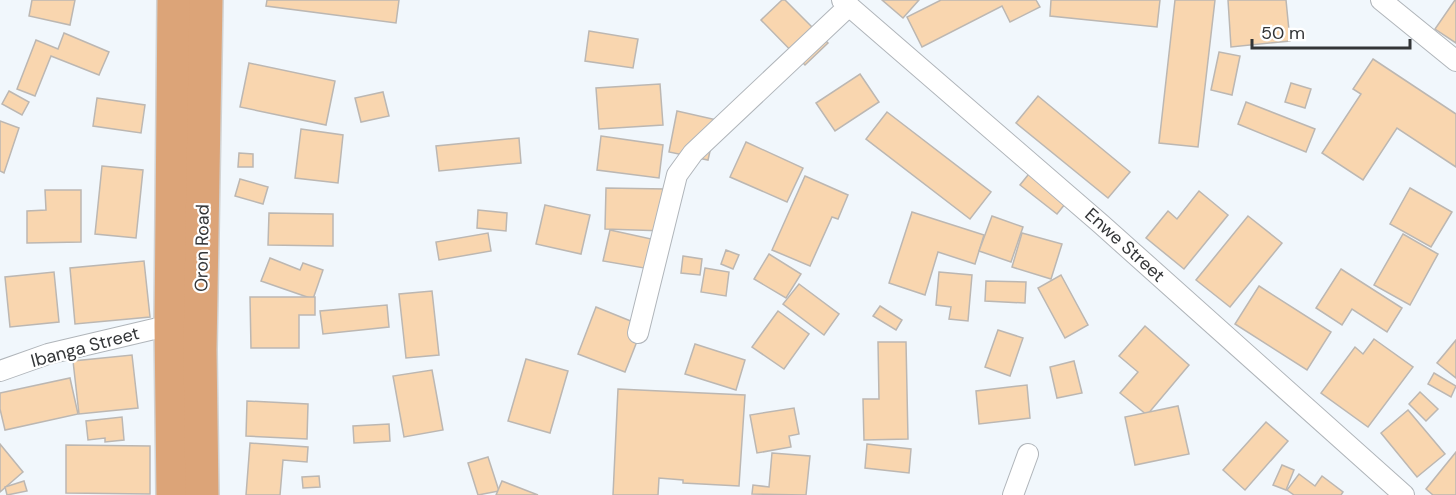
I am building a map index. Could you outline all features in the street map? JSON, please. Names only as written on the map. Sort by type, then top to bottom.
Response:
[{"type":"highway","name":"Oron Road","points":[[173,495],[171,325],[174,0]]},
{"type":"highway","name":"Oron Road","points":[[202,495],[200,350],[206,0]]},
{"type":"street","points":[[1381,0],[1456,61]]},
{"type":"street","points":[[638,333],[676,175],[693,153],[845,3]]},
{"type":"street","name":"Enwe Street","points":[[845,3],[1101,224],[1404,495]]},
{"type":"street","name":"Ibanga Street","points":[[0,371],[48,354],[171,325]]},
{"type":"street","points":[[1013,495],[1028,454]]},
{"type":"building","points":[[32,0],[75,0],[70,25],[29,16]]},
{"type":"building","points":[[267,0],[399,0],[396,23],[266,6]]},
{"type":"building","points":[[782,0],[785,0],[828,43],[805,65],[761,20]]},
{"type":"building","points":[[882,0],[919,0],[903,18]]},
{"type":"building","points":[[941,0],[1036,0],[1040,7],[1010,22],[1002,6],[922,47],[907,17]]},
{"type":"building","points":[[1051,0],[1160,0],[1157,27],[1050,16]]},
{"type":"building","points":[[1175,0],[1215,0],[1198,147],[1159,143]]},
{"type":"building","points":[[1228,0],[1286,0],[1290,41],[1231,47]]},
{"type":"building","points":[[1456,0],[1456,43],[1435,29]]},
{"type":"building","points":[[589,31],[638,39],[633,68],[585,61]]},
{"type":"building","points":[[64,33],[109,52],[99,75],[51,56],[35,96],[17,89],[36,40],[58,49]]},
{"type":"building","points":[[1219,52],[1240,56],[1232,95],[1211,90]]},
{"type":"building","points":[[1373,59],[1456,114],[1456,167],[1397,128],[1363,180],[1322,153],[1361,94],[1353,89]]},
{"type":"building","points":[[249,63],[335,81],[326,125],[240,107]]},
{"type":"building","points":[[860,74],[879,102],[835,131],[816,103]]},
{"type":"building","points":[[1291,83],[1311,89],[1305,108],[1285,102]]},
{"type":"building","points":[[660,84],[663,125],[599,129],[596,88]]},
{"type":"building","points":[[9,91],[29,102],[22,115],[2,104]]},
{"type":"building","points":[[383,92],[389,116],[361,122],[355,98]]},
{"type":"building","points":[[1038,96],[1130,172],[1108,198],[1016,123]]},
{"type":"building","points":[[97,98],[145,105],[141,133],[93,126]]},
{"type":"building","points":[[1246,102],[1315,129],[1306,152],[1238,124]]},
{"type":"building","points":[[677,111],[717,120],[708,160],[669,152]]},
{"type":"building","points":[[887,112],[991,192],[970,219],[866,139]]},
{"type":"building","points":[[0,121],[19,128],[4,173],[0,171]]},
{"type":"building","points":[[301,129],[343,135],[338,183],[295,178]]},
{"type":"building","points":[[601,136],[663,145],[659,178],[597,170]]},
{"type":"building","points":[[519,138],[521,163],[439,171],[436,146]]},
{"type":"building","points":[[746,142],[803,168],[787,202],[730,177]]},
{"type":"building","points":[[239,153],[253,154],[253,167],[238,167]]},
{"type":"building","points":[[102,166],[143,170],[136,238],[95,234]]},
{"type":"building","points":[[1032,170],[1069,199],[1057,214],[1020,185]]},
{"type":"building","points":[[805,176],[848,195],[838,219],[832,217],[810,266],[772,250]]},
{"type":"building","points":[[240,179],[268,187],[263,204],[235,196]]},
{"type":"building","points":[[606,188],[666,189],[665,231],[605,229]]},
{"type":"building","points":[[1410,188],[1452,212],[1431,247],[1390,224]]},
{"type":"building","points":[[45,190],[81,190],[81,242],[27,243],[27,211],[46,210]]},
{"type":"building","points":[[1199,191],[1228,215],[1184,269],[1146,238],[1168,211],[1177,219]]},
{"type":"building","points":[[545,205],[590,215],[581,254],[536,244]]},
{"type":"building","points":[[478,210],[507,213],[506,231],[477,228]]},
{"type":"building","points":[[912,212],[984,235],[975,264],[938,252],[925,295],[889,283]]},
{"type":"building","points":[[269,213],[333,214],[333,246],[268,245]]},
{"type":"building","points":[[992,216],[1023,227],[1011,262],[979,251]]},
{"type":"building","points":[[1248,216],[1282,243],[1230,307],[1196,280]]},
{"type":"building","points":[[610,230],[656,240],[650,269],[603,261]]},
{"type":"building","points":[[488,233],[491,251],[439,260],[436,242]]},
{"type":"building","points":[[1022,233],[1062,244],[1051,279],[1012,267]]},
{"type":"building","points":[[1403,234],[1438,254],[1410,305],[1374,285]]},
{"type":"building","points":[[726,250],[739,255],[733,269],[721,264]]},
{"type":"building","points":[[769,254],[801,274],[786,298],[754,279]]},
{"type":"building","points":[[683,256],[702,259],[700,275],[681,273]]},
{"type":"building","points":[[270,258],[300,270],[303,263],[323,270],[313,299],[261,281]]},
{"type":"building","points":[[144,261],[150,317],[75,324],[70,268]]},
{"type":"building","points":[[705,268],[729,272],[726,296],[701,292]]},
{"type":"building","points":[[1341,269],[1402,308],[1387,332],[1352,309],[1342,325],[1316,308]]},
{"type":"building","points":[[54,272],[59,322],[10,327],[5,277]]},
{"type":"building","points":[[939,272],[972,275],[968,321],[949,319],[951,307],[936,305]]},
{"type":"building","points":[[1061,275],[1088,325],[1065,338],[1038,288]]},
{"type":"building","points":[[986,281],[1026,282],[1025,303],[985,301]]},
{"type":"building","points":[[799,284],[839,314],[824,335],[783,304]]},
{"type":"building","points":[[1259,286],[1331,332],[1307,370],[1235,324]]},
{"type":"building","points":[[432,291],[439,355],[406,358],[399,294]]},
{"type":"building","points":[[250,297],[315,297],[315,315],[299,315],[299,348],[251,348]]},
{"type":"building","points":[[387,305],[389,327],[323,334],[320,311]]},
{"type":"building","points":[[880,306],[902,320],[896,330],[873,316]]},
{"type":"building","points":[[596,307],[643,326],[625,372],[578,354]]},
{"type":"building","points":[[778,311],[809,334],[784,369],[752,347]]},
{"type":"building","points":[[1145,326],[1189,365],[1147,415],[1120,393],[1138,372],[1119,356]]},
{"type":"building","points":[[998,330],[1023,338],[1010,376],[985,367]]},
{"type":"building","points":[[1374,339],[1413,367],[1368,427],[1321,393],[1355,347],[1363,354]]},
{"type":"building","points":[[1456,340],[1456,378],[1437,363]]},
{"type":"building","points":[[878,342],[906,342],[908,439],[864,440],[863,399],[879,399]]},
{"type":"building","points":[[695,344],[745,360],[736,390],[685,374]]},
{"type":"building","points":[[132,355],[138,408],[79,414],[73,361]]},
{"type":"building","points":[[526,359],[568,371],[550,433],[508,421]]},
{"type":"building","points":[[1074,361],[1082,393],[1057,398],[1050,367]]},
{"type":"building","points":[[432,370],[443,430],[404,437],[393,376]]},
{"type":"building","points":[[1434,373],[1456,386],[1451,397],[1428,384]]},
{"type":"building","points":[[70,378],[78,414],[5,430],[0,409],[0,393]]},
{"type":"building","points":[[1027,385],[1030,418],[979,424],[976,391]]},
{"type":"building","points":[[618,389],[745,395],[739,486],[683,483],[683,480],[659,478],[658,495],[613,495]]},
{"type":"building","points":[[1420,392],[1438,409],[1426,421],[1409,404]]},
{"type":"building","points":[[247,401],[308,404],[307,439],[246,436]]},
{"type":"building","points":[[1178,406],[1189,454],[1135,465],[1125,417]]},
{"type":"building","points":[[794,408],[799,434],[789,436],[791,447],[757,453],[750,415]]},
{"type":"building","points":[[1408,410],[1445,454],[1417,477],[1381,433]]},
{"type":"building","points":[[122,417],[124,440],[105,442],[105,438],[88,440],[86,421]]},
{"type":"building","points":[[1266,422],[1288,441],[1245,490],[1223,470]]},
{"type":"building","points":[[389,424],[390,441],[354,443],[353,426]]},
{"type":"building","points":[[250,443],[308,447],[307,462],[283,460],[280,495],[246,495]]},
{"type":"building","points":[[0,444],[23,472],[0,492]]},
{"type":"building","points":[[867,444],[911,449],[909,473],[865,468]]},
{"type":"building","points":[[66,445],[150,446],[150,494],[66,493]]},
{"type":"building","points":[[1456,452],[1456,495],[1433,495],[1426,489]]},
{"type":"building","points":[[772,453],[810,456],[806,495],[752,494],[753,485],[769,487]]},
{"type":"building","points":[[488,457],[499,491],[478,495],[468,463]]},
{"type":"building","points":[[1282,465],[1294,470],[1286,490],[1273,485]]},
{"type":"building","points":[[1299,474],[1315,486],[1322,476],[1343,492],[1341,495],[1294,495],[1287,490]]},
{"type":"building","points":[[319,476],[320,487],[303,488],[302,477]]},
{"type":"building","points":[[24,481],[27,491],[7,495],[5,487]]},
{"type":"building","points":[[502,481],[538,495],[496,495]]}]
